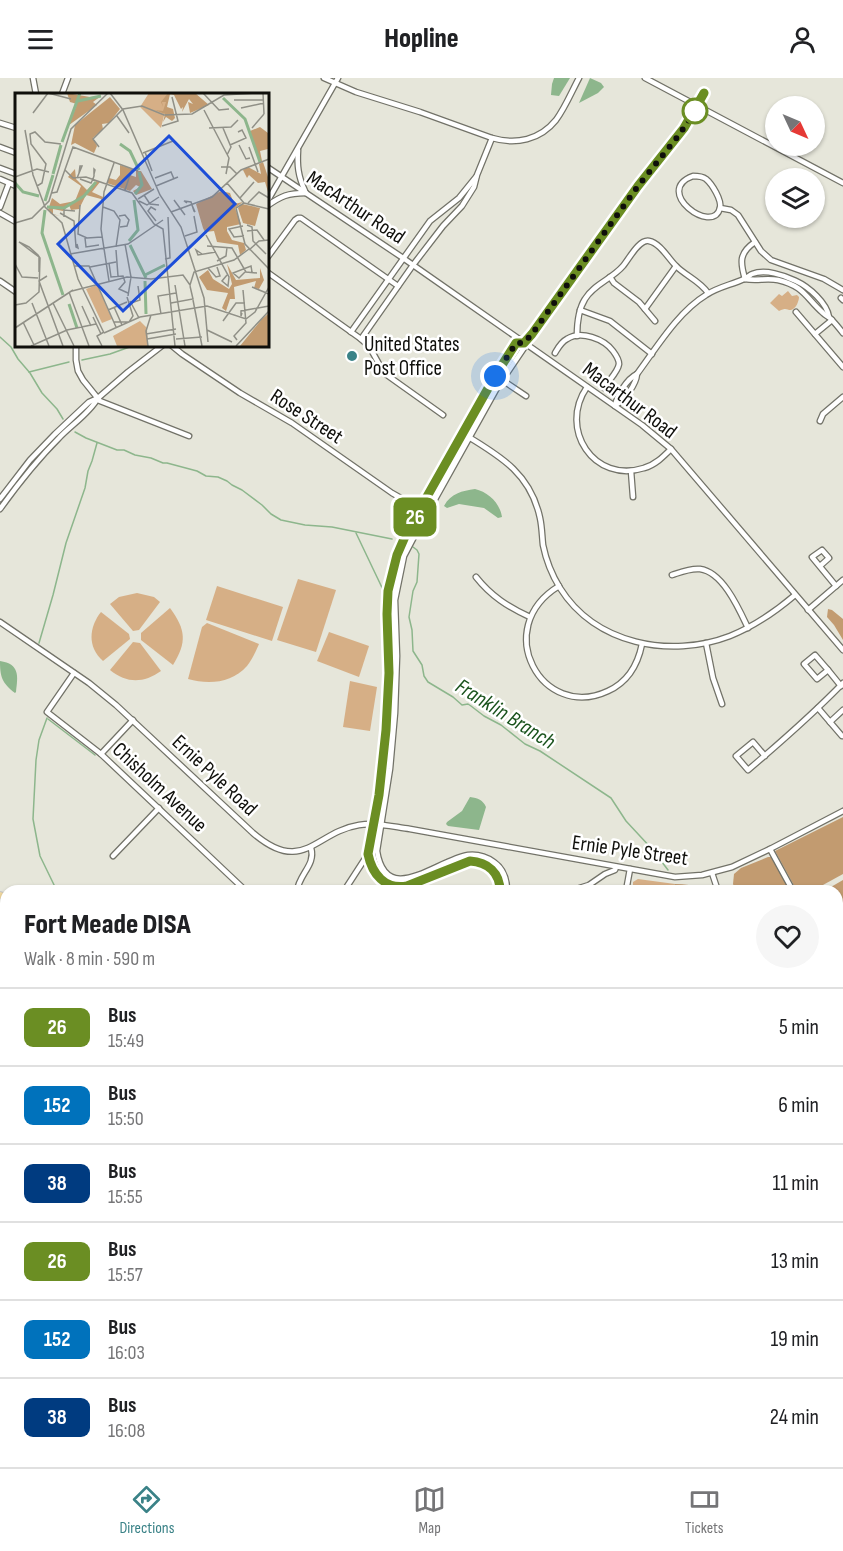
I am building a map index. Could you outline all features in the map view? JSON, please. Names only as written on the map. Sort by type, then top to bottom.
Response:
[{"type":"street","points":[[33,78],[36,93]]},
{"type":"street","points":[[62,93],[68,78]]},
{"type":"street","points":[[324,78],[338,80],[356,92],[501,141],[518,142],[542,133],[557,119],[579,78]]},
{"type":"street","points":[[645,78],[843,183]]},
{"type":"street","points":[[268,202],[338,80]]},
{"type":"street","points":[[507,885],[501,869],[495,863],[478,855],[455,859],[405,880],[391,877],[379,863],[377,851],[390,769],[395,713],[395,600],[404,556],[469,437],[502,380],[524,348],[524,343],[638,186],[684,128],[704,93]]},
{"type":"street","points":[[0,123],[15,128]]},
{"type":"street","points":[[361,339],[413,265],[474,188],[492,138]]},
{"type":"street","points":[[0,147],[15,153]]},
{"type":"street","points":[[268,203],[286,195],[306,193],[298,176],[298,148]]},
{"type":"street","points":[[0,168],[15,174]]},
{"type":"street","name":"MacArthur Road","points":[[268,168],[413,265]]},
{"type":"street","points":[[351,332],[402,258],[435,216],[459,198],[477,175]]},
{"type":"street","points":[[693,176],[706,179],[720,202],[720,208],[718,213],[709,218],[694,212],[681,199],[682,183],[693,176]]},
{"type":"street","points":[[0,180],[15,186]]},
{"type":"street","points":[[0,207],[9,183]]},
{"type":"street","points":[[459,198],[464,203]]},
{"type":"street","points":[[720,208],[738,214],[755,242],[771,260],[824,279],[843,290]]},
{"type":"street","points":[[0,213],[15,221]]},
{"type":"street","points":[[435,216],[443,226]]},
{"type":"street","points":[[268,257],[295,220],[301,218],[398,286]]},
{"type":"street","points":[[577,336],[577,322],[582,303],[590,292],[620,270],[641,243],[646,241],[650,241],[660,249],[676,266],[702,285],[708,293]]},
{"type":"street","points":[[745,279],[741,266],[742,258],[746,249],[755,242]]},
{"type":"street","name":"Macarthur Road","points":[[413,265],[642,425],[671,449],[843,650]]},
{"type":"street","points":[[645,309],[676,266]]},
{"type":"street","points":[[269,273],[361,339],[369,346],[384,373],[443,415]]},
{"type":"street","points":[[615,406],[621,401],[637,374],[686,311],[708,293],[745,279],[751,274],[782,275],[797,282],[813,293],[843,333]]},
{"type":"street","points":[[610,277],[656,321]]},
{"type":"street","points":[[0,281],[15,291]]},
{"type":"street","points":[[580,310],[610,321],[652,354]]},
{"type":"street","points":[[796,312],[843,367]]},
{"type":"street","points":[[815,334],[831,319]]},
{"type":"street","points":[[555,353],[563,341],[577,336],[603,340],[617,356],[619,362],[604,388]]},
{"type":"street","points":[[348,885],[368,854],[374,824],[388,703],[388,591],[397,555],[420,508],[497,372],[516,343],[524,343]]},
{"type":"street","points":[[76,346],[78,371],[98,398],[107,404],[189,436]]},
{"type":"street","points":[[0,499],[41,448],[89,402],[98,398],[162,346]]},
{"type":"street","name":"Rose Street","points":[[172,346],[240,393],[292,423],[392,493],[427,512]]},
{"type":"street","points":[[502,380],[526,396]]},
{"type":"street","points":[[587,387],[579,399],[576,416],[581,442],[592,457],[617,470],[631,471],[650,466],[671,449]]},
{"type":"street","points":[[820,422],[823,414],[843,397]]},
{"type":"street","points":[[0,509],[35,462],[94,405],[98,398]]},
{"type":"street","points":[[463,433],[506,462],[521,477],[530,490],[538,512],[545,553],[559,586],[575,608],[591,622],[618,637],[642,644],[674,646],[706,642],[748,628],[769,616],[795,595]]},
{"type":"street","points":[[631,471],[633,497]]},
{"type":"street","points":[[820,566],[836,586]]},
{"type":"street","points":[[672,575],[694,569],[712,573],[729,593],[748,628]]},
{"type":"street","points":[[476,577],[497,600],[530,617]]},
{"type":"street","points":[[808,610],[843,580]]},
{"type":"street","points":[[559,586],[542,599],[530,617],[527,627],[528,654],[534,668],[551,687],[580,697],[604,693],[627,677],[635,666],[642,644]]},
{"type":"street","name":"Ernie Pyle Road","points":[[0,622],[104,695],[134,720],[260,839],[280,850],[299,852],[311,848],[338,832],[359,825],[374,824],[436,834]]},
{"type":"street","points":[[706,642],[713,678],[722,704]]},
{"type":"street","points":[[765,756],[753,742],[736,756],[748,770],[765,756],[791,734],[842,684],[814,655],[804,664],[817,680],[828,670]]},
{"type":"street","name":"Chisholm Avenue","points":[[74,672],[47,712],[101,754],[240,885]]},
{"type":"street","points":[[818,708],[843,736]]},
{"type":"street","points":[[830,722],[843,710]]},
{"type":"street","points":[[101,754],[134,720]]},
{"type":"street","points":[[114,856],[159,808]]},
{"type":"street","name":"Ernie Pyle Street","points":[[436,834],[675,877],[712,873],[738,865],[843,811]]},
{"type":"street","points":[[298,885],[313,858],[311,848]]},
{"type":"street","points":[[770,849],[790,885]]},
{"type":"street","points":[[368,854],[372,870],[390,885]]},
{"type":"street","points":[[410,885],[470,861],[485,864],[495,872],[500,885]]},
{"type":"street","points":[[589,885],[615,870],[616,867]]},
{"type":"street","points":[[627,885],[630,869]]},
{"type":"street","points":[[712,873],[716,885]]},
{"type":"shaded area","points":[[554,78],[570,78],[559,96],[551,95]]},
{"type":"shaded area","points":[[590,78],[604,87],[598,93],[579,103]]},
{"type":"shaded area","points":[[788,291],[792,296],[799,297],[798,303],[791,310],[779,311],[770,303],[779,294],[782,296]]},
{"type":"shaded area","points":[[475,489],[493,499],[502,517],[498,518],[484,508],[459,504],[447,508],[444,506],[453,495]]},
{"type":"shaded area","points":[[298,579],[336,590],[316,652],[277,640]]},
{"type":"shaded area","points":[[217,586],[283,607],[272,641],[206,620]]},
{"type":"shaded area","points":[[137,593],[154,597],[160,602],[139,630],[133,631],[110,604],[119,597]]},
{"type":"shaded area","points":[[170,608],[179,623],[183,636],[181,649],[173,665],[141,640],[141,633]]},
{"type":"shaded area","points":[[828,609],[843,619],[843,640],[827,617]]},
{"type":"shaded area","points":[[101,612],[129,634],[130,639],[103,661],[94,650],[92,643],[92,630]]},
{"type":"shaded area","points":[[207,623],[259,644],[247,666],[241,672],[220,681],[204,682],[188,679],[202,627]]},
{"type":"shaded area","points":[[329,632],[369,646],[359,677],[317,661]]},
{"type":"shaded area","points":[[133,642],[140,643],[161,671],[142,680],[129,680],[110,670]]},
{"type":"shaded area","points":[[0,661],[11,665],[16,672],[15,693],[3,679]]},
{"type":"shaded area","points":[[350,681],[377,687],[370,731],[343,727]]},
{"type":"shaded area","points":[[470,797],[480,800],[486,807],[479,830],[448,826],[447,822],[462,811]]},
{"type":"shaded area","points":[[843,817],[843,874],[823,885],[794,885],[775,851]]},
{"type":"shaded area","points":[[771,857],[787,885],[733,885],[734,874],[741,868]]},
{"type":"shaded area","points":[[638,879],[675,884],[633,885],[633,882]]},
{"type":"waterway","name":"Franklin Branch","points":[[0,337],[11,347],[42,393],[63,419]]},
{"type":"waterway","points":[[82,360],[132,346]]},
{"type":"waterway","points":[[29,372],[69,362]]},
{"type":"waterway","name":"Franklin Branch","points":[[75,432],[117,450],[197,471],[206,476],[218,477],[242,490],[281,520],[392,539]]},
{"type":"waterway","points":[[39,643],[66,543],[85,488],[97,443]]},
{"type":"waterway","points":[[356,533],[386,596]]},
{"type":"waterway","name":"Franklin Branch","points":[[413,547],[419,554],[417,582],[413,591],[409,617],[413,651],[422,665],[428,682],[462,705],[468,704],[525,744],[540,751],[611,798],[626,821],[668,870]]},
{"type":"waterway","points":[[47,718],[39,740],[36,760],[33,819],[40,856],[54,885]]},
{"type":"waterway","points":[[48,719],[95,755]]},
{"type":"bus line","name":"26","points":[[390,885],[372,870],[368,854],[379,795],[386,730],[389,673],[388,591],[397,555],[407,532],[497,372],[516,343],[524,343],[532,334],[638,186],[684,128],[704,93]]},
{"type":"bus line","name":"26","points":[[409,885],[470,861],[490,867],[499,879],[500,885]]},
{"type":"place","name":"United States Post Office","points":[[352,356]]},
{"type":"route","points":[[495,376],[516,343],[524,343],[532,334],[695,111]]}]
